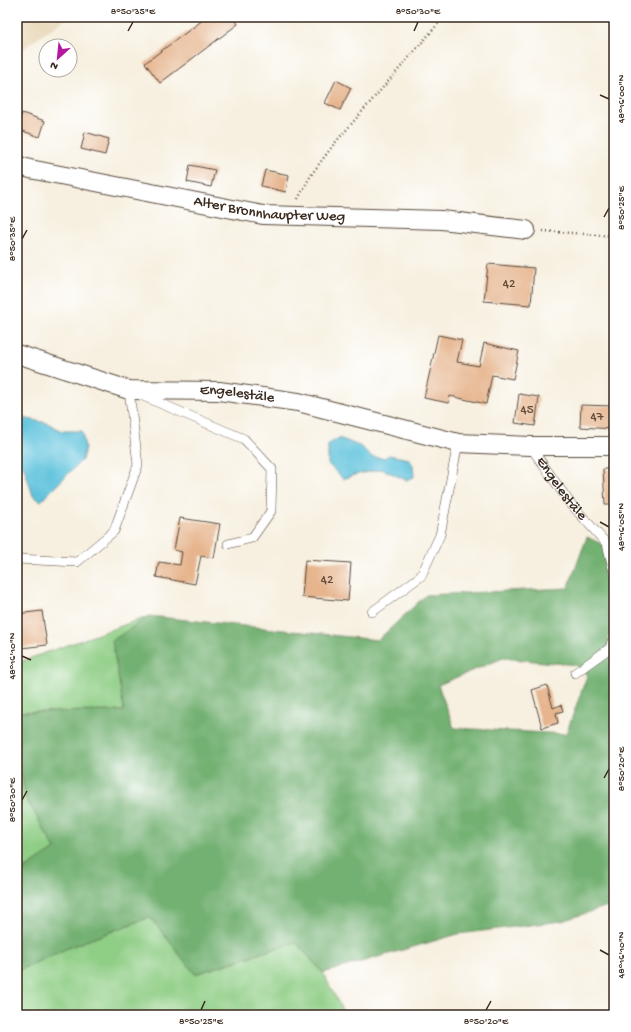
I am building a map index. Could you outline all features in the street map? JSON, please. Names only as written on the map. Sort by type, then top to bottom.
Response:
[{"type":"street","name":"Alter Bronnhaupter Weg","points":[[17,165],[38,171],[263,215],[442,220],[526,230]]},
{"type":"street","name":"Engelestäle","points":[[17,354],[129,390],[219,391],[298,402],[458,443],[530,446],[614,446]]},
{"type":"lane","points":[[17,559],[77,562],[114,531],[138,465],[129,390],[244,439],[272,469],[271,511],[252,538],[228,544]]},
{"type":"lane","points":[[372,612],[421,576],[440,534],[458,443]]},
{"type":"lane","name":"Engelestäle","points":[[530,446],[570,503],[607,544],[614,572]]},
{"type":"lane","points":[[575,673],[610,648],[614,635]]},
{"type":"path","points":[[290,216],[311,175],[334,144],[444,17]]},
{"type":"path","points":[[526,230],[614,236]]},
{"type":"shaded area","points":[[17,17],[68,17],[23,49],[17,47]]},
{"type":"green space","points":[[587,537],[614,550],[614,904],[562,921],[458,934],[323,973],[296,942],[195,974],[150,917],[70,947],[17,971],[17,874],[55,849],[26,798],[17,752],[17,712],[124,711],[112,641],[149,616],[378,640],[426,595],[568,588]],"holes":[[[503,658],[576,665],[587,676],[566,734],[454,728],[438,685]]]},
{"type":"green space","points":[[149,616],[112,641],[125,711],[17,712],[17,663]]},
{"type":"green space","points":[[17,752],[26,798],[55,849],[17,874]]},
{"type":"green space","points":[[150,917],[195,974],[296,942],[323,973],[345,1015],[17,1015],[17,971],[70,947]]},
{"type":"water","points":[[18,417],[47,423],[62,431],[82,431],[85,448],[82,460],[41,501],[33,496],[24,467],[20,464],[17,466]]},
{"type":"water","points":[[339,438],[362,447],[371,457],[384,458],[389,455],[409,459],[413,465],[414,477],[406,480],[382,469],[343,479],[328,464],[328,444]]},
{"type":"building","points":[[207,17],[233,17],[238,24],[160,83],[145,63]]},
{"type":"building","points":[[336,80],[351,88],[340,110],[325,103]]},
{"type":"building","points":[[22,113],[45,121],[40,137],[17,129]]},
{"type":"building","points":[[85,132],[109,139],[105,155],[81,149]]},
{"type":"building","points":[[190,165],[215,170],[211,187],[187,182]]},
{"type":"building","points":[[265,170],[289,175],[286,192],[261,186]]},
{"type":"building","points":[[17,232],[22,234],[17,245]]},
{"type":"building","points":[[488,264],[534,268],[531,305],[484,301]]},
{"type":"building","points":[[438,335],[462,340],[457,362],[479,366],[484,343],[519,351],[513,379],[492,375],[486,404],[450,396],[449,403],[424,398]]},
{"type":"building","points":[[519,394],[539,397],[535,426],[515,423]]},
{"type":"building","points":[[581,405],[614,406],[614,429],[580,427]]},
{"type":"building","points":[[603,469],[614,469],[614,505],[605,505]]},
{"type":"building","points":[[180,518],[220,524],[214,558],[201,556],[195,584],[156,577],[159,562],[180,565],[182,552],[174,550]]},
{"type":"building","points":[[305,560],[351,563],[348,601],[302,597]]},
{"type":"building","points":[[42,611],[47,645],[21,648],[17,614]]},
{"type":"building","points":[[547,685],[553,708],[561,705],[563,711],[556,713],[558,723],[542,728],[532,690]]}]
